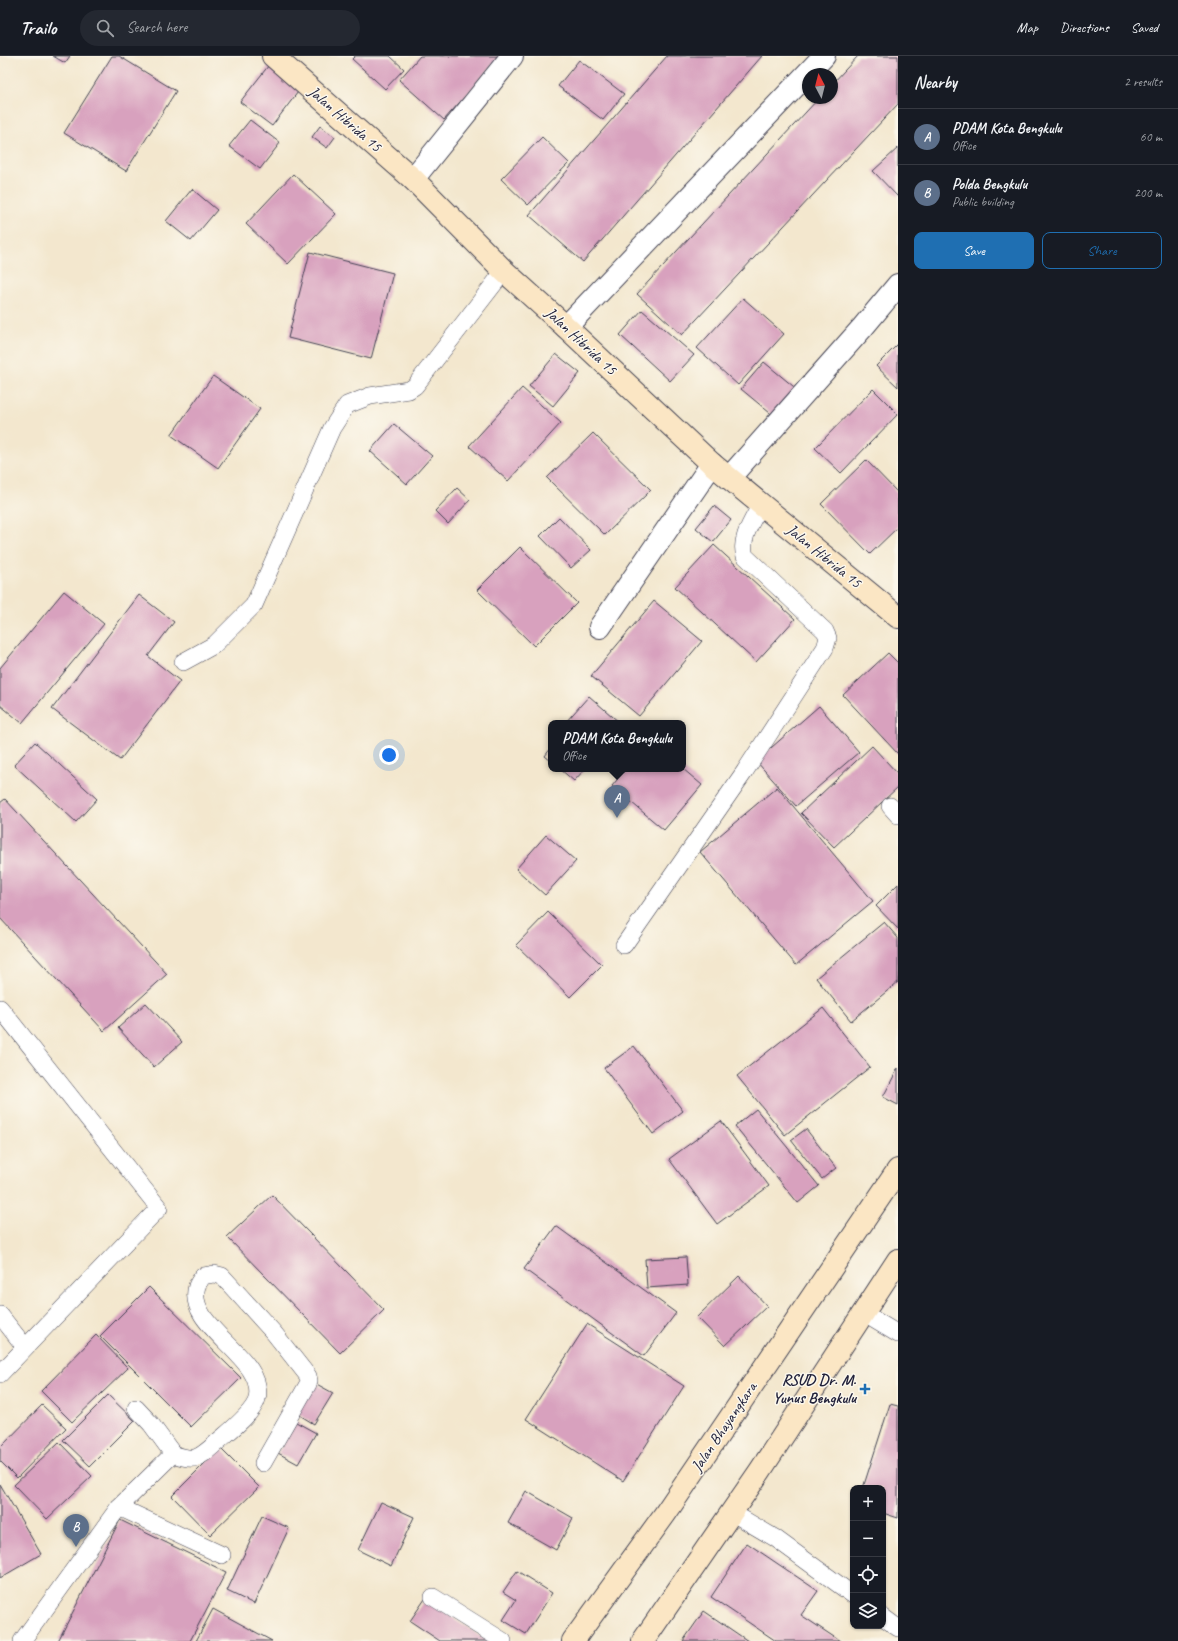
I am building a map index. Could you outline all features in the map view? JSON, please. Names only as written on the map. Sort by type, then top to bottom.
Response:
[{"type":"street","name":"Jalan Hibrida 15","points":[[273,56],[413,179],[504,271],[712,464],[898,617]]},
{"type":"street","points":[[413,179],[512,56]]},
{"type":"street","points":[[566,327],[824,56]]},
{"type":"street","points":[[729,478],[863,328],[898,284]]},
{"type":"street","points":[[600,627],[712,464]]},
{"type":"street","name":"Jalan Bhayangkara","points":[[574,1641],[666,1514],[898,1170]]},
{"type":"street","points":[[643,1641],[764,1464],[898,1260]]},
{"type":"lane","points":[[183,662],[214,645],[254,605],[332,428],[347,405],[370,396],[409,390],[415,386],[504,271]]},
{"type":"lane","points":[[624,945],[740,778],[825,648],[828,638],[825,631],[745,556],[743,550],[744,540],[761,504]]},
{"type":"lane","points":[[0,1008],[159,1208],[0,1374]]},
{"type":"lane","points":[[136,1408],[151,1424],[173,1454],[191,1459],[202,1456],[251,1410],[257,1400],[257,1385],[252,1374],[240,1357],[202,1316],[196,1298],[197,1286],[203,1276],[214,1274],[222,1276],[269,1328],[308,1376],[310,1381],[263,1463]]},
{"type":"lane","points":[[863,1313],[898,1334]]},
{"type":"lane","points":[[0,1315],[25,1347]]},
{"type":"lane","points":[[22,1641],[119,1507],[173,1454]]},
{"type":"lane","points":[[119,1507],[222,1555]]},
{"type":"lane","points":[[731,1512],[775,1538],[850,1593]]},
{"type":"lane","points":[[433,1597],[503,1641]]},
{"type":"lane","points":[[886,1619],[898,1628]]},
{"type":"building","points":[[53,56],[70,56],[65,63]]},
{"type":"building","points":[[112,56],[119,56],[176,91],[126,171],[64,133]]},
{"type":"building","points":[[355,56],[390,56],[404,69],[385,89],[352,59]]},
{"type":"building","points":[[420,56],[501,56],[444,120],[399,80]]},
{"type":"building","points":[[667,56],[762,56],[583,262],[529,215]]},
{"type":"building","points":[[858,56],[898,56],[898,104],[682,335],[637,294],[813,104],[838,104],[838,78]]},
{"type":"building","points":[[579,60],[624,94],[603,120],[558,86]]},
{"type":"building","points":[[269,65],[301,88],[272,126],[240,102]]},
{"type":"building","points":[[250,120],[280,143],[260,169],[229,146]]},
{"type":"building","points":[[320,126],[335,137],[327,148],[312,137]]},
{"type":"building","points":[[542,137],[569,163],[528,205],[501,179]]},
{"type":"building","points":[[898,148],[898,197],[873,171]]},
{"type":"building","points":[[293,174],[336,214],[288,264],[246,224]]},
{"type":"building","points":[[192,189],[217,210],[191,241],[166,221]]},
{"type":"building","points":[[310,252],[393,273],[371,359],[288,338]]},
{"type":"building","points":[[743,298],[784,334],[738,385],[697,348]]},
{"type":"building","points":[[642,310],[694,355],[670,381],[620,335]]},
{"type":"building","points":[[898,344],[898,387],[876,366]]},
{"type":"building","points":[[556,354],[580,373],[553,406],[529,386]]},
{"type":"building","points":[[764,362],[799,391],[776,418],[741,389]]},
{"type":"building","points":[[213,376],[260,409],[218,468],[171,435]]},
{"type":"building","points":[[522,388],[561,423],[508,481],[469,446]]},
{"type":"building","points":[[873,389],[898,414],[841,473],[815,448]]},
{"type":"building","points":[[394,424],[432,456],[407,484],[370,451]]},
{"type":"building","points":[[593,433],[651,490],[605,535],[547,478]]},
{"type":"building","points":[[866,460],[898,493],[898,527],[870,554],[821,504]]},
{"type":"building","points":[[457,488],[470,500],[448,524],[435,511]]},
{"type":"building","points":[[714,506],[731,520],[713,542],[696,528]]},
{"type":"building","points":[[559,517],[591,550],[571,568],[540,536]]},
{"type":"building","points":[[714,545],[795,619],[756,662],[675,587]]},
{"type":"building","points":[[520,547],[577,603],[534,646],[477,590]]},
{"type":"building","points":[[64,591],[104,624],[22,723],[0,705],[0,668]]},
{"type":"building","points":[[139,595],[174,622],[148,656],[180,681],[120,760],[52,709]]},
{"type":"building","points":[[654,601],[702,641],[639,716],[591,676]]},
{"type":"building","points":[[888,653],[898,663],[898,754],[843,695]]},
{"type":"building","points":[[589,696],[617,720],[568,720]]},
{"type":"building","points":[[819,706],[859,752],[796,806],[756,761]]},
{"type":"building","points":[[35,742],[97,799],[76,822],[14,765]]},
{"type":"building","points":[[872,746],[898,774],[898,787],[834,847],[801,813]]},
{"type":"building","points":[[564,772],[582,772],[574,781]]},
{"type":"building","points":[[624,772],[686,772],[702,785],[664,830],[612,786]]},
{"type":"building","points":[[777,787],[873,901],[796,965],[700,852]]},
{"type":"building","points":[[5,799],[167,974],[104,1031],[0,918],[0,803]]},
{"type":"building","points":[[546,835],[576,861],[545,895],[516,869]]},
{"type":"building","points":[[898,884],[898,929],[876,906]]},
{"type":"building","points":[[548,912],[602,965],[570,997],[516,945]]},
{"type":"building","points":[[884,922],[898,938],[898,982],[851,1021],[816,978]]},
{"type":"building","points":[[146,1003],[182,1042],[154,1067],[118,1028]]},
{"type":"building","points":[[823,1008],[870,1067],[785,1135],[737,1076]]},
{"type":"building","points":[[634,1046],[683,1111],[653,1134],[604,1068]]},
{"type":"building","points":[[898,1068],[898,1105],[883,1097]]},
{"type":"building","points":[[756,1109],[819,1186],[798,1203],[735,1126]]},
{"type":"building","points":[[721,1121],[769,1186],[717,1224],[669,1159]]},
{"type":"building","points":[[806,1129],[836,1168],[822,1179],[791,1140]]},
{"type":"building","points":[[272,1195],[384,1310],[340,1353],[227,1237]]},
{"type":"building","points":[[556,1226],[676,1313],[644,1356],[524,1269]]},
{"type":"building","points":[[686,1257],[688,1285],[647,1288],[645,1259]]},
{"type":"building","points":[[739,1276],[767,1306],[725,1346],[697,1317]]},
{"type":"building","points":[[149,1287],[241,1378],[191,1427],[100,1336]]},
{"type":"building","points":[[587,1324],[684,1386],[623,1481],[526,1419]]},
{"type":"building","points":[[96,1335],[128,1368],[72,1422],[41,1391]]},
{"type":"building","points":[[311,1381],[333,1393],[314,1424],[293,1411]]},
{"type":"building","points":[[108,1395],[135,1421],[90,1466],[63,1440]]},
{"type":"building","points":[[890,1404],[898,1406],[898,1518],[886,1514],[886,1485],[864,1485]]},
{"type":"building","points":[[42,1405],[66,1428],[17,1478],[0,1461],[0,1448]]},
{"type":"building","points":[[296,1422],[316,1433],[298,1464],[278,1453]]},
{"type":"building","points":[[59,1442],[92,1476],[47,1519],[14,1485]]},
{"type":"building","points":[[220,1448],[259,1487],[210,1535],[172,1496]]},
{"type":"building","points":[[0,1484],[41,1554],[0,1578]]},
{"type":"building","points":[[526,1491],[573,1518],[556,1550],[508,1523]]},
{"type":"building","points":[[381,1502],[414,1517],[391,1566],[358,1550]]},
{"type":"building","points":[[262,1516],[289,1528],[254,1604],[227,1591]]},
{"type":"building","points":[[120,1520],[226,1572],[190,1641],[58,1641]]},
{"type":"building","points":[[747,1543],[818,1591],[801,1615],[840,1641],[776,1641],[711,1597]]},
{"type":"building","points":[[517,1571],[552,1593],[526,1634],[503,1620],[516,1600],[503,1592]]},
{"type":"building","points":[[425,1599],[488,1641],[440,1641],[410,1621]]},
{"type":"building","points":[[213,1609],[272,1641],[196,1641]]},
{"type":"building","points":[[704,1611],[748,1641],[683,1641]]},
{"type":"place","name":"PDAM Kota Bengkulu","points":[[617,818]]},
{"type":"place","name":"RSUD Dr. M. Yunus Bengkulu","points":[[865,1389]]},
{"type":"place","name":"Polda Bengkulu","points":[[76,1547]]}]
